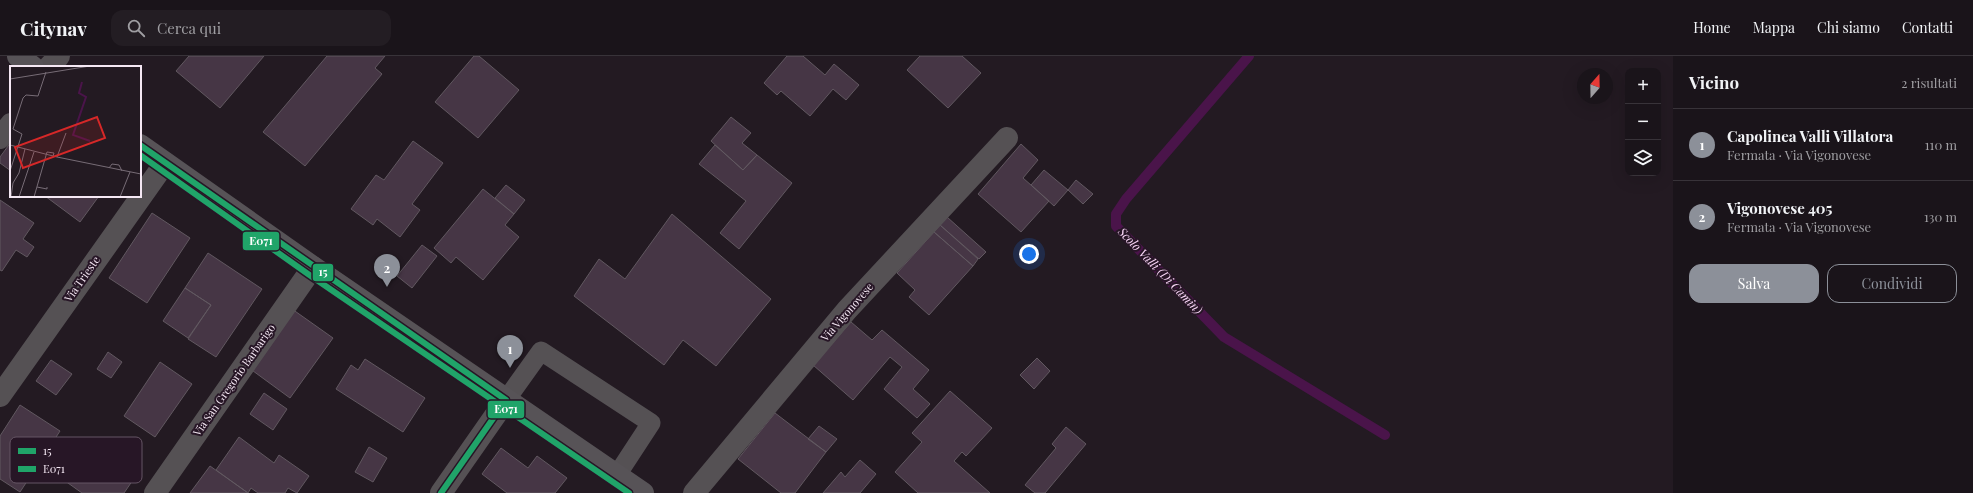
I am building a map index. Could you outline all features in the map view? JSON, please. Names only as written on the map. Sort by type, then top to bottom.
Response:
[{"type":"main road","points":[[18,56],[32,66]]},
{"type":"main road","points":[[141,146],[313,267],[642,493]]},
{"type":"street","points":[[50,66],[59,56]]},
{"type":"street","points":[[0,138],[10,125]]},
{"type":"street","name":"Via Vigonovese","points":[[694,493],[847,310],[1007,138]]},
{"type":"street","name":"Via Trieste","points":[[141,197],[165,163]]},
{"type":"street","name":"Via Trieste","points":[[0,396],[141,197]]},
{"type":"street","name":"Via San Gregorio Barbarigo","points":[[155,493],[313,267]]},
{"type":"street","points":[[441,493],[506,400]]},
{"type":"lane","points":[[506,400],[542,351],[651,423],[617,475]]},
{"type":"building","points":[[189,56],[264,56],[220,108],[176,71]]},
{"type":"building","points":[[327,56],[385,56],[375,68],[382,74],[305,166],[263,132]]},
{"type":"building","points":[[474,56],[479,56],[519,90],[478,138],[435,102]]},
{"type":"building","points":[[787,56],[803,56],[825,75],[834,64],[859,85],[846,100],[833,89],[810,116],[781,91],[777,95],[764,83]]},
{"type":"building","points":[[920,56],[962,56],[981,73],[948,108],[907,70]]},
{"type":"building","points":[[731,117],[751,133],[742,143],[757,155],[743,170],[711,141]]},
{"type":"building","points":[[413,141],[443,163],[412,204],[420,210],[400,237],[377,219],[373,225],[351,209],[376,175],[384,180]]},
{"type":"building","points":[[10,143],[10,170],[0,163],[0,157]]},
{"type":"building","points":[[1021,144],[1038,160],[1023,178],[1049,201],[1021,232],[978,194]]},
{"type":"building","points":[[715,145],[743,170],[757,155],[792,183],[739,249],[720,233],[746,201],[699,164]]},
{"type":"building","points":[[1044,170],[1068,190],[1054,206],[1031,185]]},
{"type":"building","points":[[1076,180],[1093,194],[1083,204],[1068,190]]},
{"type":"building","points":[[506,185],[525,200],[514,214],[495,198]]},
{"type":"building","points":[[483,189],[514,214],[505,225],[519,237],[483,280],[456,257],[451,263],[434,248]]},
{"type":"building","points":[[46,197],[98,197],[80,222]]},
{"type":"building","points":[[0,200],[34,223],[23,239],[34,247],[27,257],[16,250],[2,271],[0,270]]},
{"type":"building","points":[[152,213],[190,238],[147,303],[109,278]]},
{"type":"building","points":[[672,214],[771,299],[716,366],[683,340],[664,365],[574,296],[599,259],[625,279]]},
{"type":"building","points":[[947,217],[986,252],[979,259],[940,225]]},
{"type":"building","points":[[940,225],[978,259],[973,266],[934,232]]},
{"type":"building","points":[[934,232],[973,266],[929,315],[909,297],[915,290],[897,273]]},
{"type":"building","points":[[422,245],[437,256],[412,288],[397,276]]},
{"type":"building","points":[[208,253],[262,289],[216,357],[188,339],[211,305],[185,288]]},
{"type":"building","points":[[185,288],[211,305],[188,338],[163,321]]},
{"type":"building","points":[[292,309],[333,338],[290,398],[249,368]]},
{"type":"building","points":[[851,322],[872,340],[882,330],[929,370],[913,389],[930,404],[917,418],[884,389],[902,367],[890,357],[853,400],[813,365]]},
{"type":"building","points":[[108,352],[122,362],[111,378],[97,369]]},
{"type":"building","points":[[1037,358],[1050,371],[1034,389],[1020,375]]},
{"type":"building","points":[[365,359],[425,398],[403,432],[336,389],[351,365],[358,370]]},
{"type":"building","points":[[51,360],[72,374],[56,395],[36,381]]},
{"type":"building","points":[[160,362],[192,384],[155,437],[124,416]]},
{"type":"building","points":[[950,391],[992,428],[966,456],[962,452],[954,461],[990,493],[918,493],[895,472],[922,442],[912,433]]},
{"type":"building","points":[[264,393],[287,409],[273,430],[250,414]]},
{"type":"building","points":[[20,405],[60,431],[56,437],[10,437],[10,483],[26,483],[20,492],[0,479],[0,436]]},
{"type":"building","points":[[775,413],[826,452],[795,493],[781,493],[738,459]]},
{"type":"building","points":[[819,426],[837,439],[826,452],[808,439]]},
{"type":"building","points":[[1066,427],[1086,444],[1045,493],[1035,493],[1025,485],[1056,448],[1052,444]]},
{"type":"building","points":[[239,437],[274,463],[279,455],[309,476],[297,493],[288,488],[285,493],[258,493],[251,488],[248,493],[216,470]]},
{"type":"building","points":[[369,447],[387,458],[373,482],[355,472]]},
{"type":"building","points":[[501,448],[528,468],[537,456],[567,478],[555,493],[507,493],[482,474]]},
{"type":"building","points":[[860,460],[876,474],[860,493],[823,493],[841,472],[845,477]]},
{"type":"building","points":[[210,466],[248,493],[190,493]]},
{"type":"building","points":[[68,483],[131,483],[124,493],[82,493]]},
{"type":"waterway","name":"Scolo Valli (Di Camin)","points":[[1249,56],[1126,199],[1116,214],[1116,226],[1224,337],[1385,435]]},
{"type":"transit line","name":"15","points":[[141,146],[506,400]]},
{"type":"transit line","name":"E071","points":[[141,156],[308,274],[629,493]]},
{"type":"transit line","name":"15","points":[[441,493],[506,400]]},
{"type":"place","name":"Vigonovese 405","points":[[387,287]]},
{"type":"place","name":"Capolinea Valli Villatora","points":[[510,368]]}]
